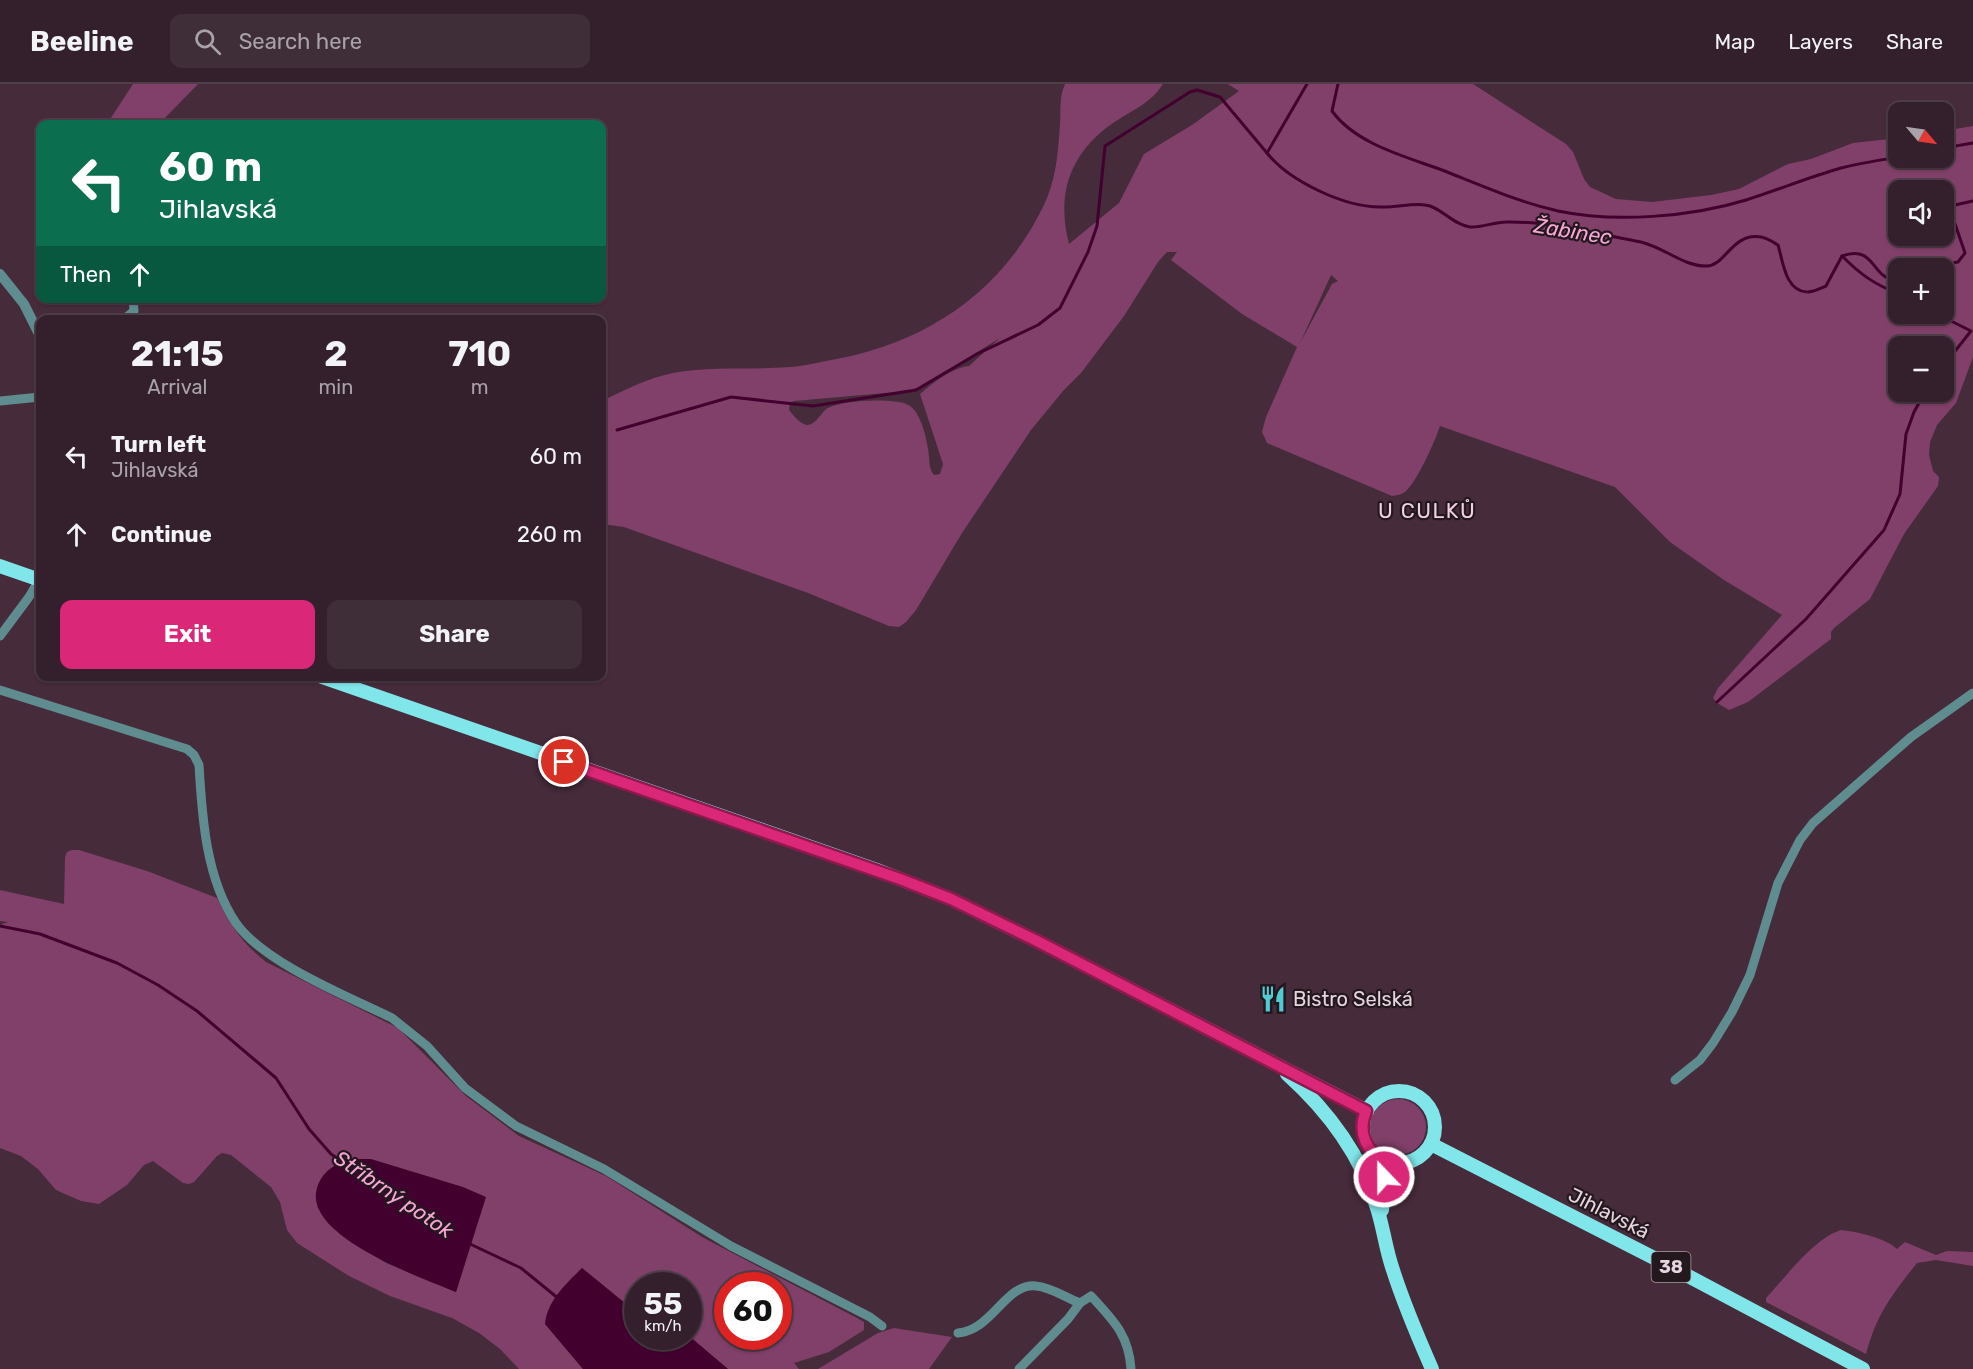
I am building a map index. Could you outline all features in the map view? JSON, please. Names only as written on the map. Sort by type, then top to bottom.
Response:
[{"type":"main road","points":[[0,566],[36,579]]},
{"type":"main road","points":[[333,681],[892,876],[951,899],[1366,1111]]},
{"type":"main road","points":[[1261,1056],[1280,1069],[1308,1094],[1343,1137],[1372,1192],[1392,1266],[1413,1327],[1432,1369]]},
{"type":"main road","points":[[1397,1091],[1416,1095],[1426,1103],[1434,1119],[1435,1132],[1431,1144],[1423,1154],[1412,1161],[1400,1164],[1387,1162],[1375,1155],[1366,1144],[1362,1131],[1366,1111],[1374,1100],[1385,1094],[1397,1091]]},
{"type":"main road","name":"Jihlavská","points":[[1431,1144],[1658,1260],[1863,1369]]},
{"type":"main road","points":[[1383,1230],[1383,1192],[1387,1162]]},
{"type":"street","points":[[0,274],[24,304],[36,324]]},
{"type":"street","points":[[0,401],[36,397]]},
{"type":"street","points":[[0,636],[36,586]]},
{"type":"street","points":[[0,690],[187,749],[194,755],[199,765],[206,836],[215,878],[223,899],[237,924],[272,957],[392,1018],[408,1029],[427,1046],[465,1088],[516,1126],[604,1168],[731,1246],[870,1317],[882,1326]]},
{"type":"street","points":[[1675,1080],[1700,1060],[1732,1012],[1750,975],[1778,883],[1800,840],[1813,823],[1911,737],[1973,693]]},
{"type":"street","points":[[958,1333],[972,1330],[980,1325],[1023,1287],[1037,1286],[1080,1303]]},
{"type":"street","points":[[1019,1369],[1068,1319],[1080,1303],[1091,1296],[1115,1322],[1128,1346],[1131,1369]]},
{"type":"shaded area","points":[[133,84],[198,84],[163,120],[110,120]]},
{"type":"shaded area","points":[[1065,84],[1163,84],[1146,102],[1098,135],[1077,161],[1070,176],[1064,208],[1069,244],[1119,203],[1144,154],[1192,125],[1239,91],[1228,84],[1473,84],[1566,144],[1573,152],[1584,179],[1590,187],[1616,199],[1652,202],[1739,189],[1788,164],[1811,159],[1853,143],[1888,139],[1888,168],[1954,168],[1954,129],[1973,126],[1973,357],[1956,403],[1937,425],[1930,442],[1929,455],[1933,471],[1939,477],[1938,486],[1904,534],[1870,599],[1834,628],[1831,632],[1831,639],[1748,702],[1729,710],[1713,698],[1718,688],[1782,615],[1724,580],[1670,542],[1615,487],[1440,426],[1426,460],[1411,486],[1403,493],[1392,496],[1267,443],[1262,432],[1266,417],[1297,347],[1242,314],[1171,260],[1177,252],[1167,252],[1158,262],[1124,316],[1081,373],[1031,430],[962,533],[916,610],[899,627],[889,626],[808,593],[624,527],[606,525],[606,399],[663,375],[702,370],[795,367],[861,353],[894,343],[925,329],[980,291],[1025,239],[1043,207],[1054,177],[1061,99]],"holes":[[[1331,275],[1338,281],[1332,284],[1300,343]],[[1000,338],[969,366],[949,373],[920,394],[943,464],[940,474],[934,475],[931,469],[926,438],[920,420],[914,410],[904,403],[870,401],[835,405],[825,410],[813,423],[807,425],[799,421],[789,410],[790,403],[794,401],[909,391],[920,387]]]},
{"type":"shaded area","points":[[79,850],[147,871],[217,898],[237,933],[266,962],[398,1028],[466,1096],[519,1136],[606,1176],[702,1237],[769,1272],[714,1272],[714,1350],[792,1350],[792,1284],[864,1322],[864,1330],[829,1352],[794,1363],[799,1369],[728,1369],[702,1347],[702,1272],[624,1272],[624,1302],[582,1268],[563,1288],[545,1324],[583,1369],[519,1369],[500,1349],[479,1333],[452,1318],[390,1296],[349,1276],[297,1243],[287,1230],[280,1202],[271,1187],[231,1155],[222,1153],[217,1156],[194,1182],[189,1184],[183,1183],[153,1161],[144,1165],[127,1185],[99,1204],[81,1201],[56,1190],[38,1169],[21,1156],[0,1148],[0,925],[8,922],[0,921],[0,890],[64,904],[67,852]],"holes":[[[485,1197],[456,1292],[386,1263],[340,1234]]]},
{"type":"shaded area","points":[[1392,1099],[1404,1099],[1418,1107],[1426,1121],[1424,1138],[1418,1147],[1404,1155],[1392,1155],[1375,1143],[1370,1133],[1370,1121],[1382,1104]]},
{"type":"shaded area","points":[[1841,1230],[1871,1236],[1897,1249],[1905,1242],[1936,1255],[1947,1251],[1973,1252],[1973,1266],[1936,1260],[1917,1263],[1886,1305],[1875,1327],[1866,1354],[1766,1302],[1766,1298],[1810,1250],[1831,1234]]},
{"type":"shaded area","points":[[894,1328],[952,1337],[929,1369],[818,1369],[878,1333]]},
{"type":"water","points":[[355,1159],[371,1159],[463,1187],[486,1197],[456,1292],[368,1253],[328,1223],[317,1206],[317,1188],[323,1176],[332,1168]]},
{"type":"water","points":[[582,1268],[624,1302],[624,1350],[702,1350],[702,1347],[728,1369],[583,1369],[545,1324],[553,1300]]},
{"type":"waterway","name":"Žabinec","points":[[1307,84],[1267,153],[1289,173],[1334,197],[1366,206],[1431,206],[1458,223],[1470,227],[1501,222],[1522,222],[1574,229],[1641,242],[1690,263],[1706,266],[1719,261],[1743,240],[1761,237],[1778,245],[1789,281],[1800,290],[1807,292],[1826,286],[1842,256],[1852,254],[1866,257],[1888,278]]},
{"type":"waterway","points":[[1338,84],[1332,111],[1354,132],[1367,140],[1397,154],[1514,198],[1580,215],[1628,217],[1701,211],[1746,200],[1841,168],[1888,159]]},
{"type":"waterway","points":[[617,430],[731,397],[813,406],[916,390],[977,354],[1038,325],[1060,308],[1088,252],[1097,226],[1105,146],[1190,92],[1197,90],[1220,97],[1267,153]]},
{"type":"waterway","points":[[1954,146],[1973,143]]},
{"type":"waterway","name":"Žabinec","points":[[1954,263],[1958,262],[1965,253],[1952,215],[1955,205],[1973,201]]},
{"type":"waterway","points":[[1842,256],[1855,269],[1888,289]]},
{"type":"waterway","points":[[1954,322],[1971,331],[1954,352]]},
{"type":"waterway","points":[[1717,702],[1806,619],[1884,530],[1900,494],[1906,434],[1920,402]]},
{"type":"waterway","name":"Stříbrný potok","points":[[0,926],[40,934],[117,963],[158,985],[197,1011],[276,1078],[309,1129],[331,1154],[344,1163]]},
{"type":"waterway","name":"Stříbrný potok","points":[[468,1243],[521,1268],[559,1299]]},
{"type":"place","name":"Bistro Selská","points":[[1273,999]]},
{"type":"district","name":"U CULKŮ","points":[[1427,510]]},
{"type":"route","points":[[564,762],[900,879],[951,899],[1037,941],[1366,1111],[1362,1131],[1370,1150],[1387,1162],[1384,1177]]}]
